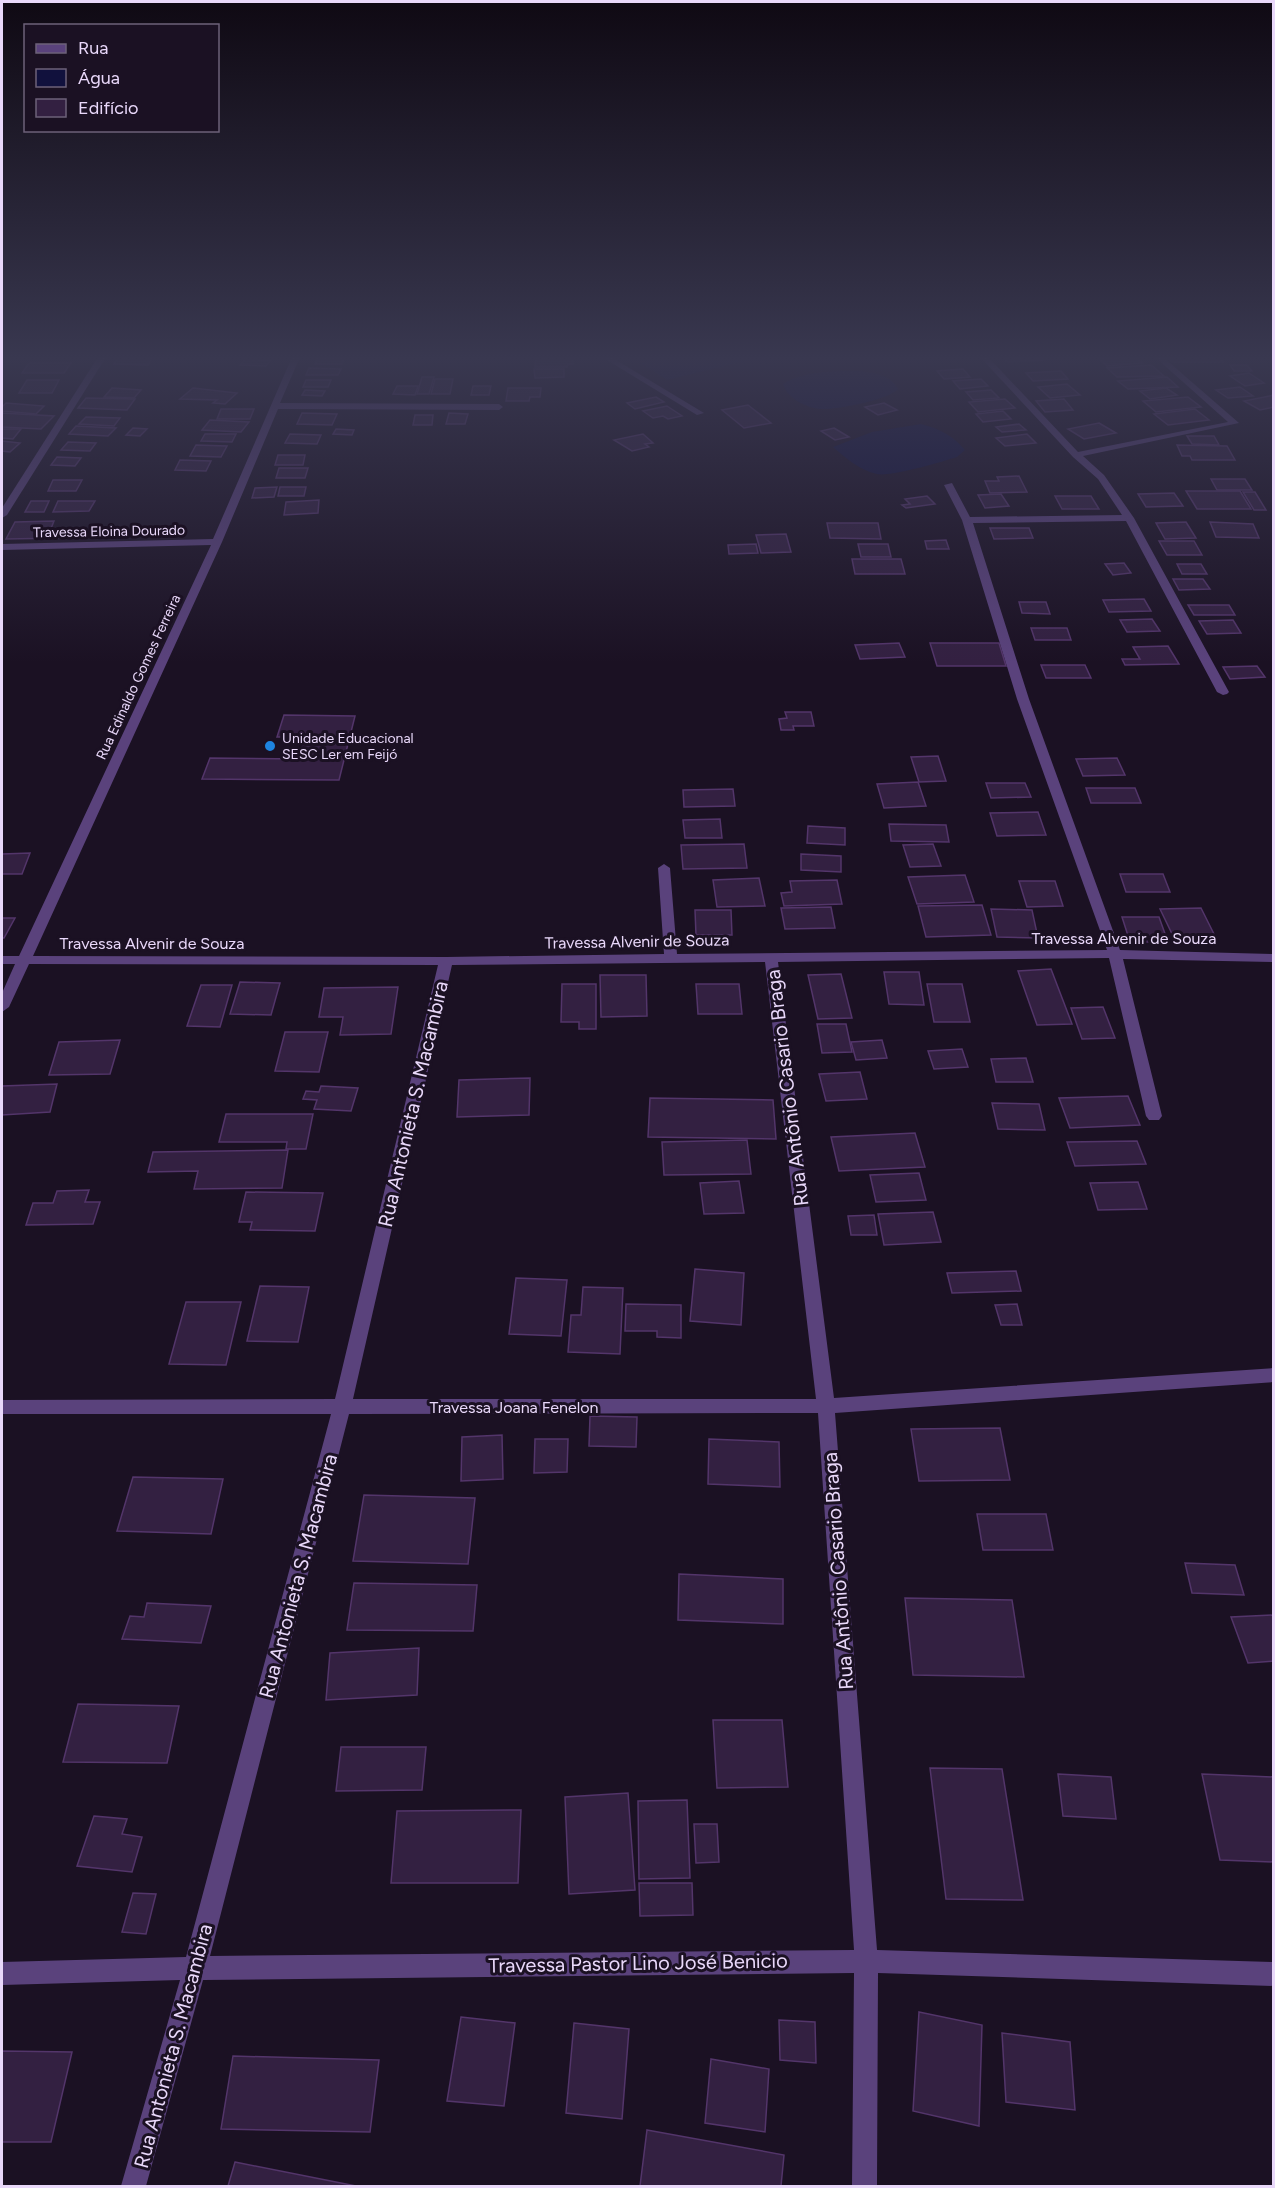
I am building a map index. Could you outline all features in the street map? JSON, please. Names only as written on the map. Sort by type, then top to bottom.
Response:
[{"type":"street","points":[[2,515],[37,459]]},
{"type":"street","name":"Rua Edinaldo Gomes Ferreira","points":[[2,1007],[217,542],[253,459]]},
{"type":"street","points":[[1081,459],[1101,477],[1129,518],[1223,692]]},
{"type":"street","points":[[949,485],[968,520],[1023,699],[1115,954],[1155,1116]]},
{"type":"street","points":[[968,520],[1129,518]]},
{"type":"street","name":"Travessa Eloina Dourado","points":[[2,547],[217,542]]},
{"type":"street","points":[[664,868],[670,959]]},
{"type":"street","name":"Travessa Alvenir de Souza","points":[[2,960],[446,961],[1115,954],[1274,958]]},
{"type":"street","name":"Rua Antônio Casario Braga","points":[[771,958],[826,1406],[866,1961],[865,2187]]},
{"type":"street","name":"Rua Antonieta S. Macambira","points":[[134,2187],[195,1968],[342,1408],[446,961]]},
{"type":"street","name":"Travessa Joana Fenelon","points":[[2,1407],[826,1406],[1026,1395],[1274,1375]]},
{"type":"street","name":"Travessa Pastor Lino José Benicio","points":[[2,1974],[195,1968],[866,1961],[1274,1974]]},
{"type":"water","points":[[950,459],[884,474],[871,472],[848,460]]},
{"type":"building","points":[[55,459],[80,459],[75,466],[51,465]]},
{"type":"building","points":[[277,459],[304,459],[303,465],[275,465]]},
{"type":"building","points":[[1192,459],[1235,460],[1192,460]]},
{"type":"building","points":[[180,460],[211,461],[206,471],[175,470]]},
{"type":"building","points":[[279,468],[308,468],[305,478],[276,478]]},
{"type":"building","points":[[1019,476],[1027,492],[990,493],[985,481],[999,481],[997,477]]},
{"type":"building","points":[[1211,479],[1245,479],[1252,490],[1217,490]]},
{"type":"building","points":[[53,480],[82,480],[76,491],[48,491]]},
{"type":"building","points":[[277,487],[274,497],[252,498],[255,488]]},
{"type":"building","points":[[280,487],[306,487],[304,496],[278,496]]},
{"type":"building","points":[[1186,491],[1240,491],[1251,509],[1197,509]]},
{"type":"building","points":[[1243,492],[1255,492],[1266,510],[1254,510]]},
{"type":"building","points":[[1174,493],[1183,506],[1146,507],[1138,494]]},
{"type":"building","points":[[1001,494],[1009,506],[985,508],[978,495]]},
{"type":"building","points":[[927,496],[935,504],[906,508],[902,505],[910,504],[905,499]]},
{"type":"building","points":[[1055,496],[1091,496],[1099,509],[1062,509]]},
{"type":"building","points":[[319,500],[318,513],[284,515],[286,502]]},
{"type":"building","points":[[31,501],[49,501],[44,512],[25,512]]},
{"type":"building","points":[[58,501],[95,501],[89,511],[53,512]]},
{"type":"building","points":[[54,521],[50,531],[66,531],[62,538],[6,539],[15,522]]},
{"type":"building","points":[[1186,522],[1196,538],[1165,539],[1156,523]]},
{"type":"building","points":[[1210,522],[1253,524],[1259,538],[1216,537]]},
{"type":"building","points":[[827,523],[878,523],[881,539],[830,538]]},
{"type":"building","points":[[990,528],[1029,528],[1033,538],[994,539]]},
{"type":"building","points":[[786,534],[791,552],[761,553],[756,535]]},
{"type":"building","points":[[946,540],[949,549],[927,549],[925,541]]},
{"type":"building","points":[[1159,541],[1194,541],[1202,555],[1167,555]]},
{"type":"building","points":[[756,544],[758,553],[729,554],[728,545]]},
{"type":"building","points":[[858,544],[888,544],[891,557],[861,557]]},
{"type":"building","points":[[852,559],[901,559],[905,574],[855,574]]},
{"type":"building","points":[[1124,563],[1131,573],[1113,575],[1105,564]]},
{"type":"building","points":[[1177,564],[1201,564],[1207,574],[1182,574]]},
{"type":"building","points":[[1173,579],[1203,579],[1210,589],[1179,590]]},
{"type":"building","points":[[1144,599],[1151,611],[1109,612],[1103,600]]},
{"type":"building","points":[[1019,602],[1046,602],[1050,614],[1022,613]]},
{"type":"building","points":[[1188,605],[1229,605],[1235,615],[1194,615]]},
{"type":"building","points":[[1152,619],[1160,631],[1127,632],[1120,620]]},
{"type":"building","points":[[1233,620],[1241,633],[1207,634],[1199,621]]},
{"type":"building","points":[[1031,628],[1067,628],[1071,640],[1035,640]]},
{"type":"building","points":[[899,643],[905,657],[860,659],[855,645]]},
{"type":"building","points":[[930,643],[999,643],[1006,666],[937,666]]},
{"type":"building","points":[[1168,646],[1179,664],[1125,665],[1122,659],[1140,659],[1133,647]]},
{"type":"building","points":[[1041,665],[1085,665],[1091,678],[1046,678]]},
{"type":"building","points":[[1257,666],[1265,677],[1230,679],[1223,667]]},
{"type":"building","points":[[785,712],[811,712],[814,726],[793,726],[794,730],[781,730],[779,719],[787,718]]},
{"type":"building","points":[[284,715],[355,716],[339,780],[202,779],[210,758],[299,759],[305,737],[277,737]]},
{"type":"building","points":[[938,756],[946,781],[919,782],[911,757]]},
{"type":"building","points":[[1117,758],[1125,775],[1083,776],[1076,759]]},
{"type":"building","points":[[918,782],[926,806],[884,808],[877,784]]},
{"type":"building","points":[[986,783],[1025,783],[1031,797],[991,798]]},
{"type":"building","points":[[1086,788],[1135,788],[1141,803],[1091,803]]},
{"type":"building","points":[[733,789],[735,806],[684,807],[683,790]]},
{"type":"building","points":[[1038,812],[1046,835],[997,836],[990,813]]},
{"type":"building","points":[[720,819],[722,838],[685,838],[683,820]]},
{"type":"building","points":[[889,824],[946,825],[949,842],[891,841]]},
{"type":"building","points":[[808,826],[845,828],[845,845],[807,843]]},
{"type":"building","points":[[744,844],[747,868],[683,869],[681,845]]},
{"type":"building","points":[[933,844],[941,866],[910,867],[903,845]]},
{"type":"building","points":[[30,853],[22,874],[2,874],[2,854]]},
{"type":"building","points":[[801,854],[841,856],[841,872],[801,870]]},
{"type":"building","points":[[1120,874],[1163,874],[1170,892],[1126,892]]},
{"type":"building","points":[[965,875],[974,902],[917,904],[908,877]]},
{"type":"building","points":[[759,878],[765,906],[717,907],[713,880]]},
{"type":"building","points":[[837,880],[842,904],[784,906],[781,893],[792,892],[790,881]]},
{"type":"building","points":[[1019,881],[1055,881],[1063,906],[1027,907]]},
{"type":"building","points":[[982,905],[991,935],[926,937],[918,906]]},
{"type":"building","points":[[831,907],[835,928],[785,929],[781,908]]},
{"type":"building","points":[[1201,908],[1215,936],[1174,938],[1160,909]]},
{"type":"building","points":[[991,909],[1032,910],[1038,938],[997,937]]},
{"type":"building","points":[[695,910],[731,910],[732,935],[696,935]]},
{"type":"building","points":[[1122,917],[1159,917],[1168,942],[1130,942]]},
{"type":"building","points":[[2,918],[15,918],[4,938],[2,938]]},
{"type":"building","points":[[1051,969],[1072,1024],[1037,1025],[1018,971]]},
{"type":"building","points":[[884,972],[919,972],[924,1005],[889,1004]]},
{"type":"building","points":[[841,974],[852,1018],[818,1019],[808,975]]},
{"type":"building","points":[[600,975],[646,975],[647,1016],[601,1017]]},
{"type":"building","points":[[240,982],[280,983],[271,1015],[230,1014]]},
{"type":"building","points":[[562,984],[596,984],[596,1029],[579,1029],[579,1022],[561,1022]]},
{"type":"building","points":[[696,984],[739,984],[742,1014],[698,1014]]},
{"type":"building","points":[[927,984],[962,984],[970,1022],[934,1022]]},
{"type":"building","points":[[201,985],[232,985],[220,1027],[187,1026]]},
{"type":"building","points":[[398,987],[391,1034],[340,1035],[343,1017],[319,1017],[324,988]]},
{"type":"building","points":[[1103,1007],[1115,1038],[1082,1039],[1071,1008]]},
{"type":"building","points":[[817,1024],[846,1024],[852,1052],[822,1053]]},
{"type":"building","points":[[285,1032],[328,1032],[319,1072],[275,1071]]},
{"type":"building","points":[[120,1040],[110,1074],[49,1075],[59,1042]]},
{"type":"building","points":[[882,1040],[887,1058],[856,1060],[851,1042]]},
{"type":"building","points":[[962,1049],[968,1067],[934,1069],[928,1051]]},
{"type":"building","points":[[1026,1058],[1033,1082],[996,1082],[991,1059]]},
{"type":"building","points":[[860,1072],[867,1099],[826,1101],[819,1074]]},
{"type":"building","points":[[530,1078],[529,1115],[457,1117],[459,1080]]},
{"type":"building","points":[[57,1084],[50,1112],[2,1115],[2,1086]]},
{"type":"building","points":[[321,1086],[358,1088],[351,1111],[314,1109],[317,1100],[303,1099],[306,1091],[319,1092]]},
{"type":"building","points":[[1128,1096],[1140,1125],[1070,1128],[1059,1098]]},
{"type":"building","points":[[650,1098],[773,1100],[776,1139],[648,1137]]},
{"type":"building","points":[[992,1103],[1039,1104],[1045,1130],[998,1129]]},
{"type":"building","points":[[226,1114],[313,1114],[306,1149],[286,1149],[287,1142],[219,1142]]},
{"type":"building","points":[[915,1133],[925,1167],[839,1171],[831,1137]]},
{"type":"building","points":[[747,1140],[751,1174],[664,1175],[662,1142]]},
{"type":"building","points":[[1137,1141],[1146,1164],[1075,1166],[1067,1142]]},
{"type":"building","points":[[288,1150],[282,1188],[194,1189],[198,1171],[148,1172],[153,1152]]},
{"type":"building","points":[[919,1173],[926,1200],[876,1202],[870,1175]]},
{"type":"building","points":[[739,1181],[744,1213],[704,1214],[700,1183]]},
{"type":"building","points":[[1138,1182],[1147,1209],[1098,1210],[1090,1183]]},
{"type":"building","points":[[89,1190],[85,1202],[100,1202],[93,1224],[26,1225],[33,1203],[53,1203],[57,1191]]},
{"type":"building","points":[[246,1192],[323,1193],[315,1231],[250,1230],[252,1222],[239,1222]]},
{"type":"building","points":[[933,1212],[941,1242],[884,1245],[878,1214]]},
{"type":"building","points":[[874,1215],[877,1235],[851,1235],[848,1216]]},
{"type":"building","points":[[695,1269],[744,1273],[741,1325],[690,1321]]},
{"type":"building","points":[[1016,1271],[1021,1291],[952,1293],[947,1273]]},
{"type":"building","points":[[516,1278],[567,1280],[561,1336],[509,1334]]},
{"type":"building","points":[[260,1286],[309,1287],[298,1342],[247,1341]]},
{"type":"building","points":[[583,1287],[623,1288],[620,1354],[568,1352],[571,1315],[581,1315]]},
{"type":"building","points":[[186,1302],[241,1302],[226,1365],[169,1364]]},
{"type":"building","points":[[626,1304],[681,1305],[681,1338],[657,1337],[657,1331],[625,1331]]},
{"type":"building","points":[[1017,1304],[1022,1325],[1001,1325],[995,1305]]},
{"type":"building","points":[[590,1416],[637,1417],[636,1447],[589,1446]]},
{"type":"building","points":[[1000,1428],[1010,1480],[919,1481],[911,1429]]},
{"type":"building","points":[[502,1435],[503,1479],[461,1481],[462,1437]]},
{"type":"building","points":[[535,1439],[568,1439],[567,1472],[534,1473]]},
{"type":"building","points":[[709,1439],[779,1442],[780,1487],[708,1484]]},
{"type":"building","points":[[133,1477],[223,1479],[211,1534],[117,1531]]},
{"type":"building","points":[[364,1495],[475,1498],[468,1564],[353,1561]]},
{"type":"building","points":[[977,1514],[1046,1514],[1053,1550],[983,1550]]},
{"type":"building","points":[[1185,1563],[1235,1565],[1244,1595],[1192,1593]]},
{"type":"building","points":[[679,1574],[783,1579],[783,1624],[678,1620]]},
{"type":"building","points":[[354,1583],[477,1585],[473,1631],[347,1630]]},
{"type":"building","points":[[905,1598],[1012,1600],[1024,1677],[913,1675]]},
{"type":"building","points":[[147,1603],[211,1606],[201,1643],[122,1639],[130,1616],[144,1617]]},
{"type":"building","points":[[1274,1615],[1274,1661],[1248,1663],[1231,1617]]},
{"type":"building","points":[[419,1648],[417,1695],[326,1700],[330,1653]]},
{"type":"building","points":[[78,1704],[179,1706],[167,1763],[63,1762]]},
{"type":"building","points":[[713,1720],[782,1720],[788,1787],[717,1788]]},
{"type":"building","points":[[341,1747],[426,1747],[422,1790],[336,1791]]},
{"type":"building","points":[[930,1768],[1002,1769],[1023,1900],[946,1899]]},
{"type":"building","points":[[1058,1774],[1111,1777],[1116,1819],[1063,1816]]},
{"type":"building","points":[[1202,1774],[1274,1777],[1274,1862],[1220,1860]]},
{"type":"building","points":[[628,1793],[635,1890],[569,1894],[565,1797]]},
{"type":"building","points":[[687,1800],[690,1878],[639,1879],[638,1801]]},
{"type":"building","points":[[521,1810],[518,1883],[391,1883],[397,1811]]},
{"type":"building","points":[[94,1816],[127,1819],[122,1834],[142,1837],[132,1872],[77,1866]]},
{"type":"building","points":[[694,1824],[717,1824],[719,1862],[696,1863]]},
{"type":"building","points":[[639,1883],[692,1883],[693,1915],[640,1916]]},
{"type":"building","points":[[133,1893],[156,1894],[146,1934],[122,1932]]},
{"type":"building","points":[[919,2012],[982,2025],[979,2126],[913,2111]]},
{"type":"building","points":[[461,2017],[515,2023],[504,2106],[447,2101]]},
{"type":"building","points":[[779,2020],[815,2022],[816,2063],[780,2060]]},
{"type":"building","points":[[574,2023],[629,2029],[622,2119],[566,2113]]},
{"type":"building","points":[[1002,2033],[1070,2042],[1075,2110],[1006,2102]]},
{"type":"building","points":[[2,2051],[72,2052],[51,2142],[2,2142]]},
{"type":"building","points":[[233,2056],[379,2060],[370,2132],[221,2129]]},
{"type":"building","points":[[711,2059],[769,2069],[765,2132],[705,2123]]},
{"type":"building","points":[[647,2130],[784,2155],[781,2186],[640,2186]]},
{"type":"building","points":[[235,2162],[356,2186],[228,2186]]},
{"type":"place","name":"Unidade Educacional SESC Ler em Feijó","points":[[270,746]]}]
